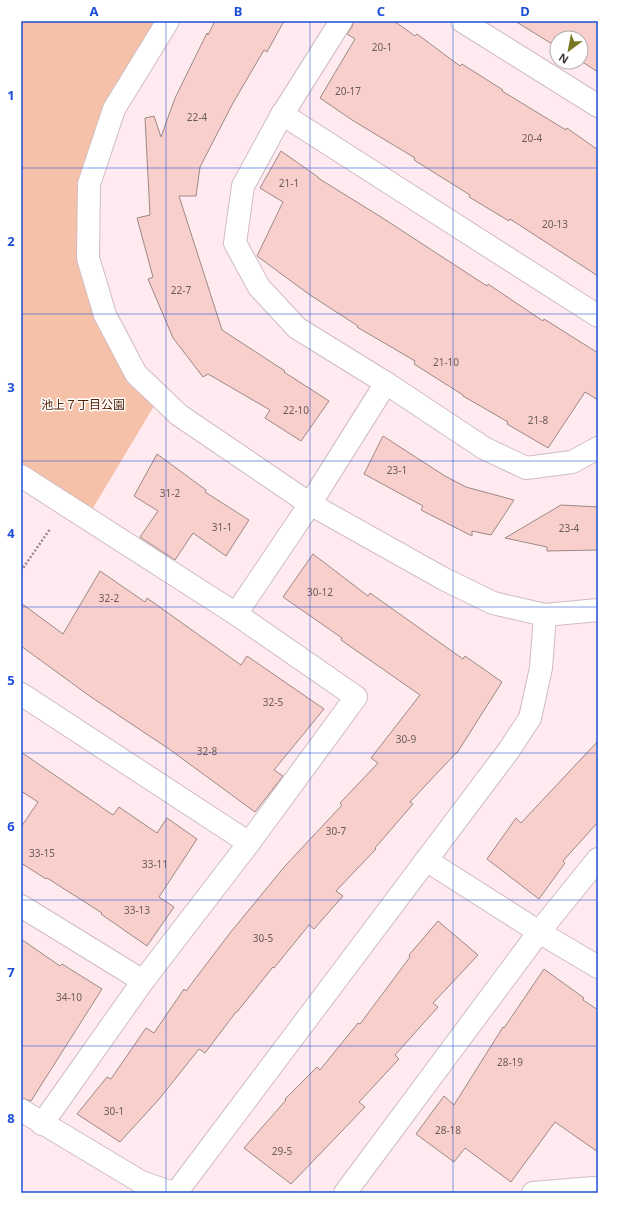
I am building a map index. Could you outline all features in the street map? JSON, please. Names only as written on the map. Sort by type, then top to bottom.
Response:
[{"type":"street","points":[[168,21],[114,109],[89,184],[88,258],[105,315],[136,374],[179,415],[310,504],[444,579],[493,603],[545,615],[598,610]]},
{"type":"street","points":[[341,21],[282,114],[242,186],[235,243],[260,287],[297,328],[386,383],[484,448],[526,468],[572,462],[598,448]]},
{"type":"street","points":[[462,21],[598,106]]},
{"type":"street","points":[[282,114],[598,316]]},
{"type":"street","points":[[236,614],[310,504],[386,383]]},
{"type":"street","points":[[21,476],[236,614],[356,697],[249,843],[143,982],[42,1124]]},
{"type":"street","points":[[176,1193],[509,750],[530,718],[541,668],[545,615]]},
{"type":"street","points":[[21,694],[249,843]]},
{"type":"street","points":[[345,1193],[539,932],[598,859]]},
{"type":"street","points":[[426,860],[539,932],[598,967]]},
{"type":"street","points":[[21,906],[143,982]]},
{"type":"street","points":[[21,1110],[42,1124],[141,1182],[173,1193]]},
{"type":"street","points":[[533,1193],[593,1188],[598,1192]]},
{"type":"path","points":[[21,571],[67,506]]},
{"type":"green space","name":"池上７丁目公園","points":[[21,21],[168,21],[89,184],[105,315],[160,396],[87,518],[21,476]]},
{"type":"building","points":[[215,21],[284,21],[267,52],[264,50],[233,103],[200,167],[196,196],[179,196],[222,330],[329,401],[301,441],[265,418],[270,410],[208,374],[203,377],[173,338],[148,279],[153,277],[137,218],[150,215],[145,118],[154,116],[161,137],[175,98],[207,33],[208,35]]},
{"type":"building","points":[[353,21],[394,21],[415,36],[417,34],[460,66],[462,64],[503,90],[502,91],[566,130],[567,128],[598,150],[598,276],[510,219],[509,221],[469,197],[470,195],[414,160],[415,158],[352,120],[320,98],[355,39],[347,34],[352,27]]},
{"type":"building","points":[[515,21],[598,21],[598,72],[589,66],[589,30],[549,30],[549,42]]},
{"type":"building","points":[[281,151],[318,178],[487,286],[488,284],[543,321],[544,319],[598,353],[598,400],[585,392],[548,448],[507,424],[508,422],[463,396],[414,364],[415,361],[357,327],[358,326],[310,295],[257,256],[283,202],[260,188]]},
{"type":"building","points":[[383,436],[445,476],[466,487],[514,500],[491,535],[472,531],[472,536],[421,510],[423,506],[364,474]]},
{"type":"building","points":[[157,454],[206,490],[205,492],[249,520],[226,556],[193,533],[175,560],[140,537],[158,511],[134,496]]},
{"type":"building","points":[[561,505],[598,507],[598,550],[547,551],[547,547],[505,538]]},
{"type":"building","points":[[313,554],[368,596],[370,593],[463,659],[465,656],[502,682],[457,753],[410,802],[413,804],[375,848],[376,849],[336,891],[343,896],[314,929],[309,925],[236,1012],[205,1053],[199,1049],[160,1098],[120,1142],[77,1114],[107,1077],[111,1079],[146,1028],[154,1033],[184,989],[186,991],[230,933],[285,866],[342,805],[340,803],[378,763],[371,758],[420,695],[341,640],[342,638],[283,597]]},
{"type":"building","points":[[100,571],[145,602],[147,598],[241,665],[247,656],[324,709],[274,770],[283,776],[255,812],[169,749],[91,697],[21,646],[21,603],[63,634]]},
{"type":"building","points":[[598,741],[598,822],[563,861],[565,863],[539,899],[487,859],[516,818],[521,823]]},
{"type":"building","points":[[21,752],[113,815],[119,807],[157,833],[167,818],[197,839],[159,897],[174,907],[147,946],[101,914],[102,913],[21,863],[21,827],[38,802],[21,791]]},
{"type":"building","points":[[438,921],[478,955],[433,1003],[438,1007],[395,1055],[399,1059],[359,1102],[365,1107],[291,1184],[244,1148],[286,1100],[285,1099],[317,1067],[320,1070],[358,1023],[360,1024],[410,957],[409,955]]},
{"type":"building","points":[[21,939],[60,966],[62,964],[102,989],[31,1101],[21,1098]]},
{"type":"building","points":[[544,969],[598,1010],[598,1152],[555,1122],[511,1182],[465,1148],[454,1162],[416,1134],[444,1096],[454,1105],[503,1027],[504,1028]]}]
